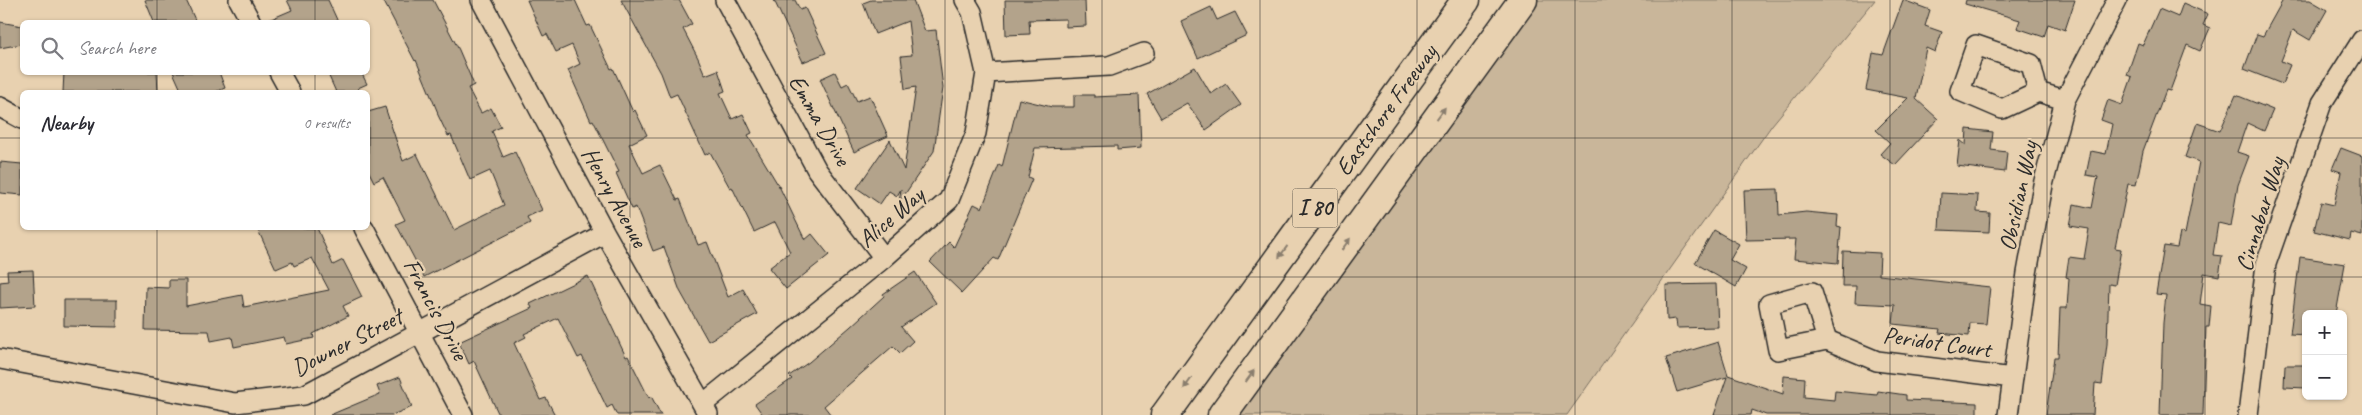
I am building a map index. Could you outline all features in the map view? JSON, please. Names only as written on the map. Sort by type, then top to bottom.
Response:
[{"type":"highway","name":"Eastshore Freeway","points":[[1165,415],[1466,0]]},
{"type":"highway","name":"Eastshore Freeway","points":[[1222,415],[1523,0]]},
{"type":"street","points":[[239,0],[250,20]]},
{"type":"street","name":"Henry Avenue","points":[[481,0],[605,233],[706,410]]},
{"type":"street","name":"Emma Drive","points":[[725,0],[817,170],[884,258]]},
{"type":"street","name":"Alice Way","points":[[706,410],[949,200],[976,133],[986,72],[972,12],[965,0]]},
{"type":"street","name":"Obsidian Way","points":[[2008,415],[2027,273],[2043,185],[2065,100],[2117,0]]},
{"type":"street","name":"Cinnabar Way","points":[[2248,415],[2266,264],[2322,103],[2362,40]]},
{"type":"street","points":[[986,72],[1110,66],[1144,53]]},
{"type":"street","points":[[280,75],[287,90]]},
{"type":"street","points":[[2038,92],[2065,100]]},
{"type":"street","points":[[0,107],[20,117]]},
{"type":"street","name":"Francis Drive","points":[[365,230],[463,415]]},
{"type":"street","name":"Downer Street","points":[[0,359],[235,403],[304,395],[605,233]]},
{"type":"street","name":"Peridot Court","points":[[1827,340],[1877,361],[2013,378]]},
{"type":"shaded area","points":[[1523,0],[1875,0],[1772,125],[1567,415],[1222,415]]},
{"type":"building","points":[[145,0],[186,0],[195,20],[153,20]]},
{"type":"building","points":[[287,0],[328,0],[337,20],[269,20],[292,10]]},
{"type":"building","points":[[383,0],[433,0],[459,50],[474,85],[468,88],[481,113],[491,108],[501,127],[492,131],[503,157],[515,152],[542,210],[527,217],[530,223],[424,277],[396,224],[405,220],[383,177],[374,182],[370,174],[370,111],[385,107],[403,161],[417,154],[454,230],[504,205],[490,171],[470,180],[451,135],[448,136],[437,113],[415,61]]},
{"type":"building","points":[[527,0],[575,0],[587,26],[590,25],[611,69],[613,68],[633,112],[635,110],[647,135],[629,144],[643,173],[660,165],[677,200],[680,199],[698,245],[707,242],[728,297],[743,289],[757,314],[708,341],[680,291],[664,247],[653,251],[636,207],[632,209],[616,173],[619,172],[593,120],[591,121],[568,70],[580,64],[572,45],[556,52],[547,34],[543,36]]},
{"type":"building","points":[[621,0],[679,0],[692,24],[683,29],[705,75],[718,70],[725,91],[720,93],[732,119],[743,114],[752,133],[748,135],[780,188],[805,240],[812,234],[829,255],[786,289],[769,268],[790,252],[775,222],[754,232],[732,187],[730,188],[710,152],[705,155],[677,94],[670,97],[661,73]]},
{"type":"building","points":[[774,0],[795,0],[800,10],[805,8],[826,53],[803,62]]},
{"type":"building","points":[[871,0],[913,0],[925,31],[936,30],[943,88],[934,151],[899,203],[901,189],[897,196],[889,191],[880,204],[857,188],[890,140],[904,170],[916,87],[905,89],[901,56],[912,55],[908,21],[875,34],[863,3]]},
{"type":"building","points":[[1005,0],[1085,0],[1086,26],[1066,27],[1066,19],[1029,20],[1030,34],[1006,35]]},
{"type":"building","points":[[1903,0],[1930,10],[1925,26],[1942,32],[1935,52],[1926,48],[1916,99],[1938,119],[1895,165],[1880,154],[1890,143],[1876,130],[1908,98],[1866,90],[1873,53],[1883,55]]},
{"type":"building","points":[[1966,0],[2075,0],[2065,30],[2048,24],[2044,37],[2017,28],[2020,20],[1965,4]]},
{"type":"building","points":[[2283,0],[2310,0],[2327,10],[2310,40],[2293,30],[2281,61],[2290,65],[2282,84],[2244,69],[2257,34],[2263,36]]},
{"type":"building","points":[[2183,3],[2208,14],[2203,25],[2210,28],[2200,51],[2187,45],[2170,91],[2166,90],[2143,151],[2136,185],[2128,184],[2115,248],[2121,249],[2115,285],[2109,284],[2107,344],[2102,384],[2095,383],[2093,415],[2046,415],[2054,357],[2058,357],[2060,308],[2067,308],[2069,278],[2066,277],[2069,257],[2084,259],[2089,229],[2070,226],[2074,204],[2092,208],[2098,177],[2086,175],[2091,151],[2106,154],[2112,124],[2101,120],[2108,100],[2122,105],[2132,77],[2127,75],[2138,43],[2143,45],[2159,9],[2178,17]]},
{"type":"building","points":[[1211,7],[1217,20],[1235,12],[1247,35],[1198,58],[1181,21]]},
{"type":"building","points":[[0,22],[20,26],[20,44],[0,48]]},
{"type":"building","points":[[1195,67],[1211,94],[1226,84],[1241,105],[1206,130],[1187,103],[1161,118],[1147,94]]},
{"type":"building","points":[[835,72],[842,86],[848,83],[857,101],[870,96],[888,136],[854,152],[820,79]]},
{"type":"building","points":[[64,75],[157,75],[158,90],[63,90]]},
{"type":"building","points":[[174,75],[220,75],[225,88],[220,90],[181,90]]},
{"type":"building","points":[[328,75],[362,75],[367,84],[358,88],[360,90],[335,90]]},
{"type":"building","points":[[1074,95],[1094,95],[1094,97],[1139,95],[1141,148],[1117,150],[1117,146],[1035,148],[1028,177],[1032,179],[998,260],[994,258],[962,293],[930,262],[949,242],[954,247],[974,204],[982,208],[999,165],[1002,167],[1019,99],[1052,107],[1074,107]]},
{"type":"building","points":[[2236,95],[2273,110],[2264,131],[2247,123],[2237,152],[2249,156],[2238,185],[2231,226],[2218,223],[2213,255],[2222,256],[2219,276],[2204,273],[2200,304],[2211,306],[2209,327],[2206,327],[2203,415],[2160,415],[2163,323],[2166,295],[2156,294],[2164,246],[2177,248],[2180,233],[2185,234],[2199,162],[2185,157],[2197,123],[2220,131]]},
{"type":"building","points":[[1967,129],[1993,132],[1991,150],[2007,152],[2005,172],[1957,166],[1960,140],[1966,145]]},
{"type":"building","points":[[2341,148],[2362,156],[2362,236],[2351,233],[2350,240],[2314,231],[2321,202],[2334,205],[2341,172],[2332,169]]},
{"type":"building","points":[[0,162],[20,164],[20,195],[0,193]]},
{"type":"building","points":[[1778,189],[1779,215],[1806,212],[1838,215],[1837,226],[1841,227],[1838,263],[1794,259],[1796,239],[1746,240],[1744,190]]},
{"type":"building","points":[[1941,193],[1978,195],[1977,212],[1990,213],[1989,232],[1939,230]]},
{"type":"building","points":[[258,230],[318,230],[333,265],[343,260],[362,297],[343,306],[348,316],[313,334],[314,338],[286,344],[284,337],[234,347],[232,337],[211,341],[209,331],[145,330],[146,287],[169,288],[169,280],[186,280],[186,306],[242,295],[244,307],[329,290],[312,258],[294,266],[292,262],[276,269]]},
{"type":"building","points":[[1714,230],[1739,244],[1730,260],[1746,269],[1736,287],[1695,263]]},
{"type":"building","points":[[1843,251],[1880,253],[1879,275],[1990,287],[1986,324],[1970,323],[1969,336],[1939,333],[1940,329],[1893,324],[1895,305],[1855,303],[1856,286],[1842,286]]},
{"type":"building","points":[[2300,257],[2345,264],[2337,310],[2302,310],[2302,335],[2290,334]]},
{"type":"building","points":[[33,270],[35,306],[0,308],[0,282],[8,281],[7,271]]},
{"type":"building","points":[[915,272],[936,303],[901,327],[913,341],[900,353],[893,346],[824,406],[831,415],[763,415],[755,404],[792,379],[789,376],[809,362],[850,327],[884,296],[883,294]]},
{"type":"building","points":[[588,276],[626,357],[628,356],[649,398],[651,396],[661,415],[617,415],[612,405],[607,408],[582,356],[578,358],[558,318],[524,334],[526,337],[514,343],[540,400],[546,398],[555,415],[499,415],[474,361],[469,364],[459,342],[532,308],[530,304]]},
{"type":"building","points":[[1716,284],[1718,327],[1677,328],[1676,319],[1667,320],[1666,285]]},
{"type":"building","points":[[64,300],[117,300],[117,327],[64,326]]},
{"type":"building","points":[[1718,342],[1728,375],[1783,394],[1784,376],[1805,378],[1804,397],[1834,400],[1835,391],[1877,395],[1878,391],[1906,395],[1906,400],[1977,403],[1977,415],[1766,415],[1752,410],[1751,415],[1714,415],[1727,377],[1677,392],[1666,358]]},
{"type":"building","points":[[2285,365],[2302,365],[2302,388],[2284,387]]},
{"type":"building","points":[[400,377],[412,407],[392,415],[330,415],[380,394],[377,386]]}]
